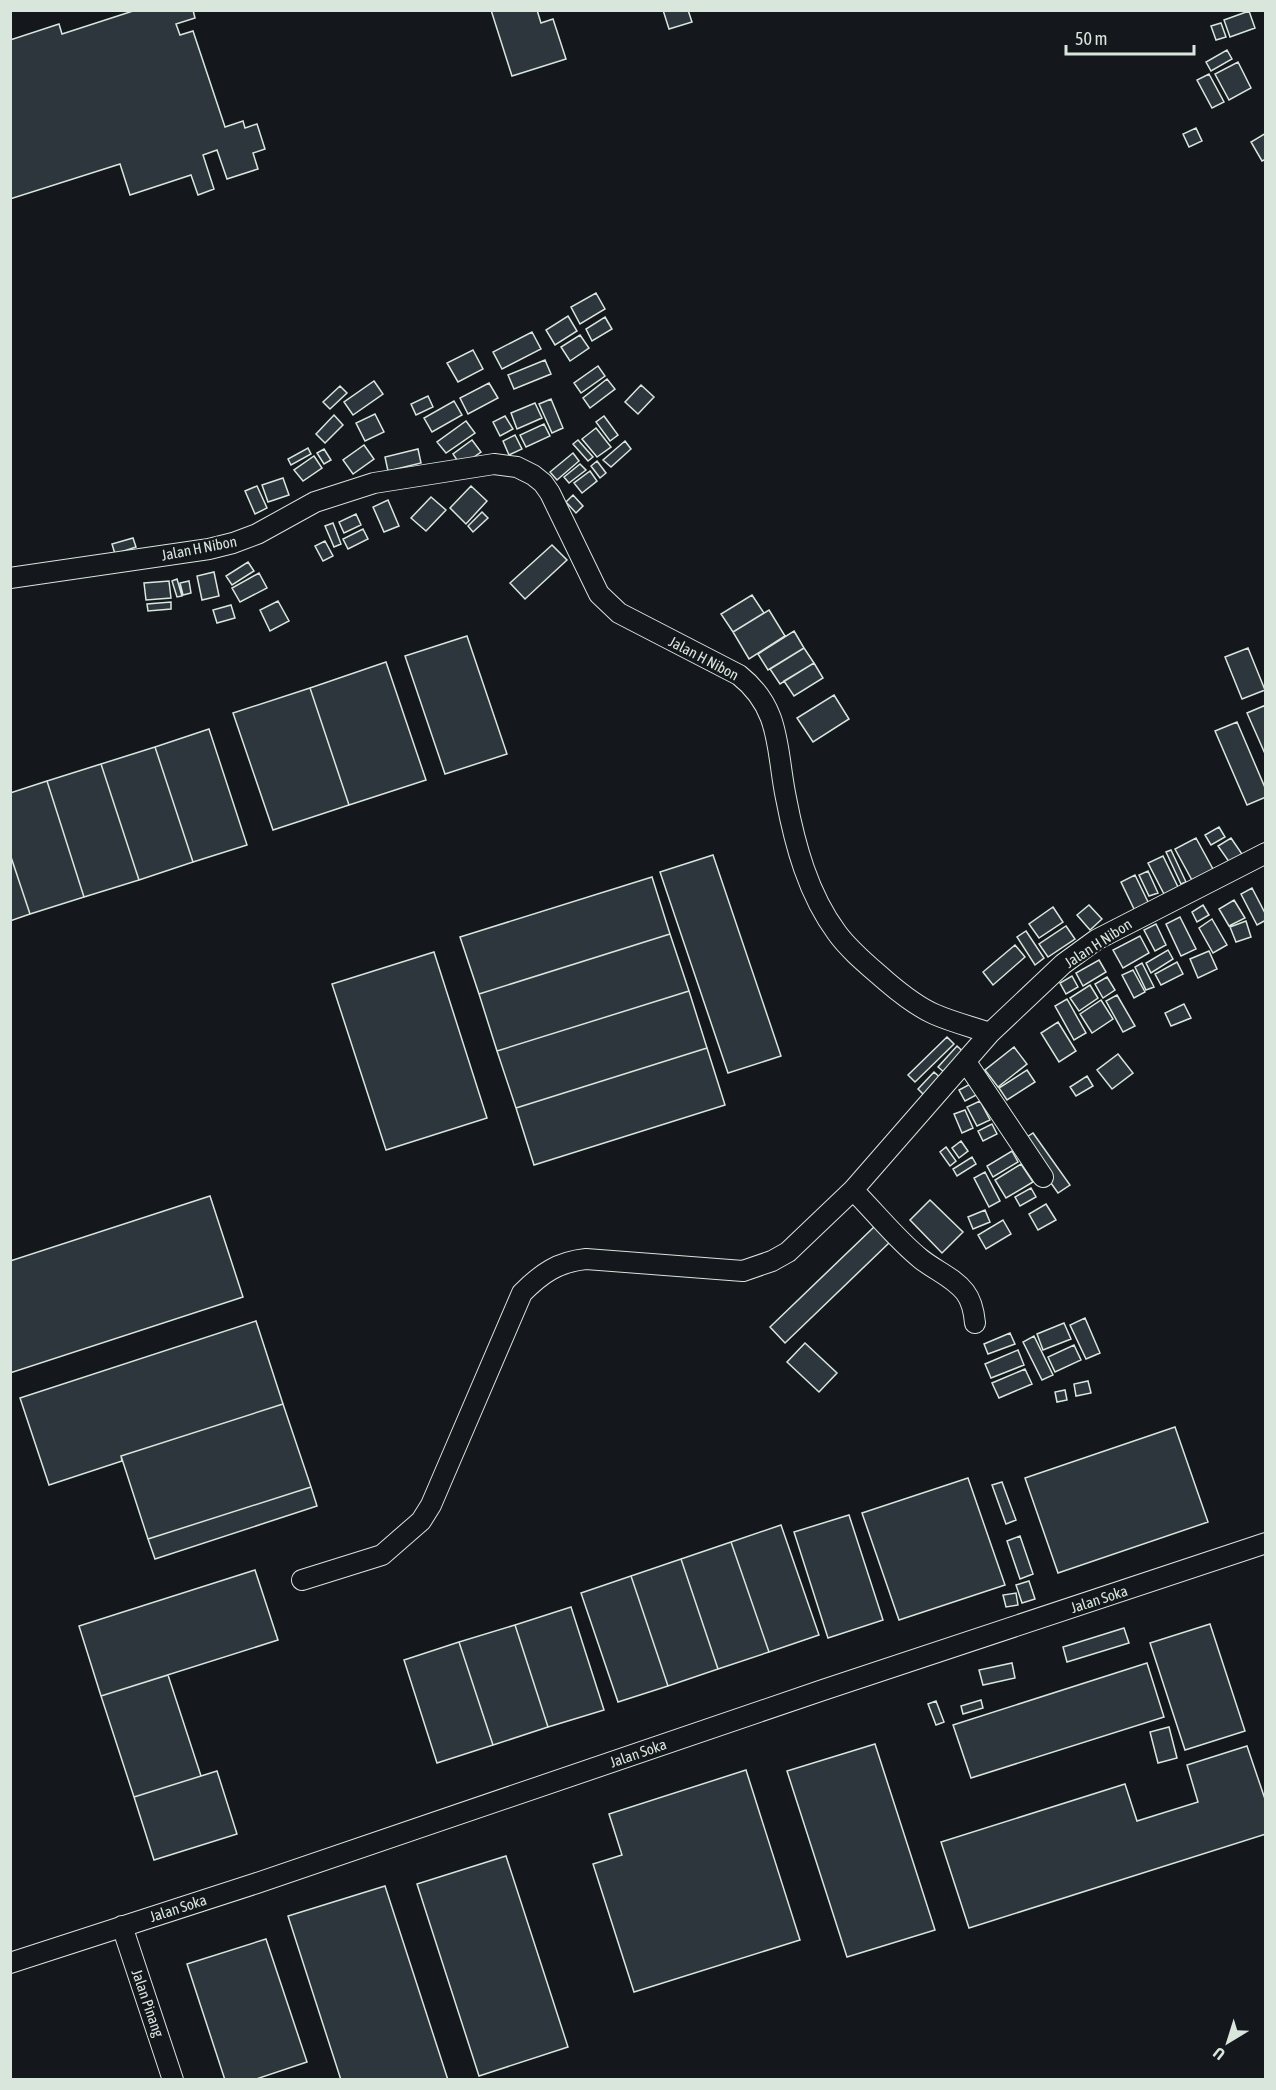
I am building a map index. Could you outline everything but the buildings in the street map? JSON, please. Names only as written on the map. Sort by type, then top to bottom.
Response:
[{"type":"street","name":"Jalan H Nibon","points":[[10,578],[209,549],[233,543],[256,534],[305,507],[374,483],[494,464],[517,467],[538,479],[550,493],[594,584],[608,604],[619,613],[739,675],[752,685],[762,698],[769,710],[778,744],[786,798],[799,854],[818,901],[837,933],[864,962],[911,1001],[933,1014],[990,1033],[1063,964],[1096,940],[1266,853]]},
{"type":"street","points":[[302,1580],[382,1555],[421,1521],[431,1505],[522,1293],[537,1278],[568,1261],[586,1259],[743,1271],[772,1262],[788,1252],[853,1190],[990,1033]]},
{"type":"street","points":[[966,1062],[1043,1178]]},
{"type":"street","points":[[853,1190],[919,1258],[949,1276],[960,1286],[973,1307],[975,1323]]},
{"type":"street","name":"Jalan Soka","points":[[10,1964],[1266,1543]]},
{"type":"street","name":"Jalan Pinang","points":[[122,1926],[173,2079]]}]
